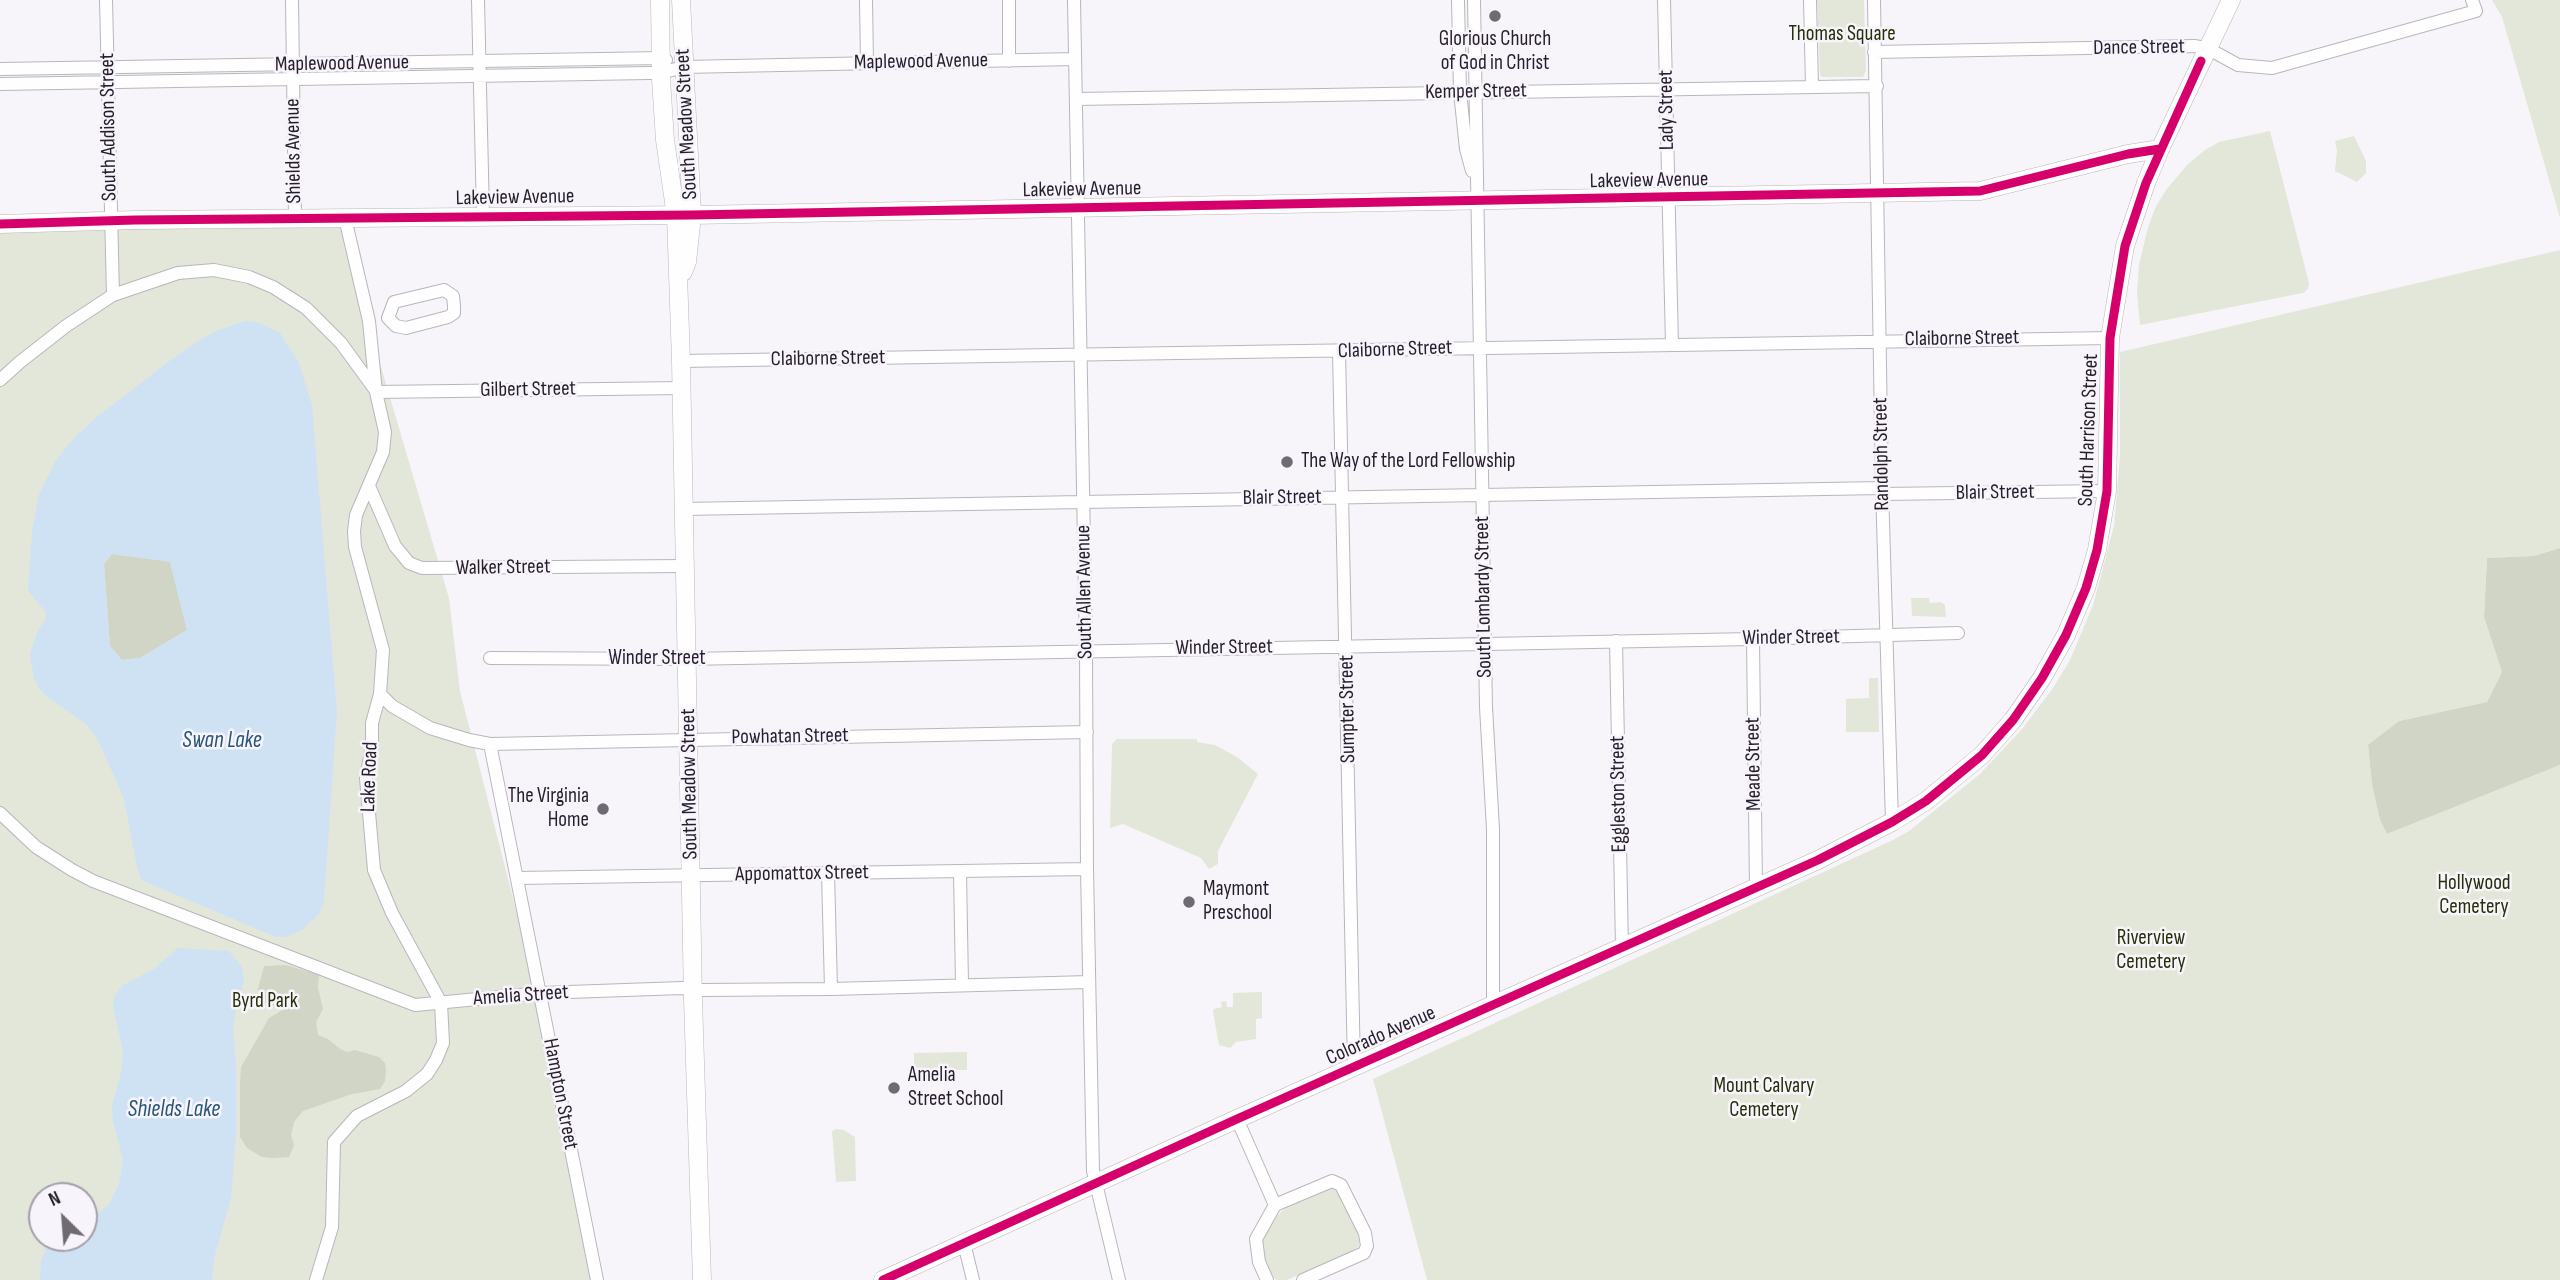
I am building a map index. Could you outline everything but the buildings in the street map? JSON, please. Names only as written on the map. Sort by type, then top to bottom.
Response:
[{"type":"street","name":"South Addison Street","points":[[106,0],[113,295]]},
{"type":"street","name":"Shields Avenue","points":[[292,0],[296,219]]},
{"type":"street","points":[[478,0],[484,216]]},
{"type":"street","name":"South Meadow Street","points":[[660,0],[665,139],[684,216]]},
{"type":"street","name":"South Meadow Street","points":[[681,0],[687,262],[677,288],[681,361],[693,989],[702,1280]]},
{"type":"street","points":[[866,0],[867,63]]},
{"type":"street","points":[[1009,0],[1009,61]]},
{"type":"street","name":"South Allen Avenue","points":[[1074,0],[1093,1171],[1119,1280]]},
{"type":"street","name":"South Lombardy Street","points":[[1458,0],[1460,92],[1466,149],[1476,194]]},
{"type":"street","name":"South Lombardy Street","points":[[1474,0],[1485,643],[1493,829],[1493,1006]]},
{"type":"street","name":"Lady Street","points":[[1664,0],[1672,345]]},
{"type":"street","points":[[1810,0],[1812,86]]},
{"type":"street","name":"Randolph Street","points":[[1874,0],[1882,491],[1892,822]]},
{"type":"street","name":"South Harrison Street","points":[[1892,822],[1926,801],[1982,755],[2013,720],[2042,678],[2066,635],[2086,588],[2097,550],[2107,492],[2110,338],[2125,246],[2138,202],[2160,149],[2231,0]]},
{"type":"street","name":"Dance Street","points":[[1874,52],[2194,46],[2207,48],[2238,65],[2272,68],[2474,5]]},
{"type":"street","name":"Maplewood Avenue","points":[[0,69],[480,61],[683,67],[1075,59]]},
{"type":"street","name":"Maplewood Avenue","points":[[0,85],[480,76],[661,66]]},
{"type":"street","name":"Kemper Street","points":[[1076,99],[1877,86]]},
{"type":"street","name":"Lakeview Avenue","points":[[0,224],[111,220],[684,216],[1078,208],[1476,194],[1669,199],[1980,191],[2128,154],[2160,149]]},
{"type":"street","name":"Lake Road","points":[[316,1280],[332,1227],[334,1142],[357,1116],[406,1091],[427,1073],[443,1043],[441,1003],[391,913],[374,870],[366,778],[372,747],[372,723],[380,694],[383,650],[355,547],[354,531],[356,515],[383,452],[383,416],[376,392],[369,321],[345,218]]},
{"type":"street","points":[[0,380],[66,326],[113,295],[155,279],[197,270],[226,271],[249,277],[295,300],[319,319],[341,343],[376,392]]},
{"type":"street","points":[[434,290],[444,290],[453,296],[454,313],[448,317],[406,328],[396,326],[387,318],[394,302],[434,290]]},
{"type":"street","points":[[369,321],[387,318]]},
{"type":"street","name":"Claiborne Street","points":[[681,361],[2110,338]]},
{"type":"street","name":"Sumpter Street","points":[[1339,351],[1354,1068]]},
{"type":"street","name":"Gilbert Street","points":[[376,392],[681,388]]},
{"type":"street","name":"Walker Street","points":[[369,486],[395,546],[409,563],[422,568],[684,566]]},
{"type":"street","name":"Blair Street","points":[[683,509],[1483,495],[2107,492]]},
{"type":"street","name":"Winder Street","points":[[490,659],[687,659],[1958,633]]},
{"type":"street","name":"Meade Street","points":[[1753,639],[1756,889]]},
{"type":"street","name":"Eggleston Street","points":[[1616,641],[1622,947]]},
{"type":"street","name":"Powhatan Street","points":[[380,694],[393,706],[430,728],[491,744],[1087,732]]},
{"type":"street","name":"Hampton Street","points":[[491,744],[597,1280]]},
{"type":"street","name":"Amelia Street","points":[[0,813],[36,847],[72,870],[123,893],[415,1005],[540,993],[1089,982]]},
{"type":"street","name":"Colorado Avenue","points":[[883,1280],[1237,1119],[1756,889],[1892,822]]},
{"type":"street","name":"Appomattox Street","points":[[517,878],[1087,869]]},
{"type":"street","points":[[960,872],[962,984]]},
{"type":"street","points":[[828,873],[831,989]]},
{"type":"street","points":[[1237,1119],[1275,1205]]},
{"type":"street","points":[[1267,1280],[1259,1262],[1256,1238],[1275,1205],[1332,1181],[1341,1185],[1365,1233],[1367,1245],[1364,1253],[1303,1280]]},
{"type":"street","points":[[964,1243],[973,1280]]},
{"type":"green space","name":"Thomas Square","points":[[1817,0],[1864,0],[1866,71],[1863,77],[1820,75]]},
{"type":"green space","points":[[2492,0],[2560,0],[2560,218],[2502,17]]},
{"type":"green space","points":[[2270,131],[2309,283],[2308,289],[2303,293],[2140,325],[2137,293],[2139,265],[2155,208],[2166,190],[2187,165],[2219,142]]},
{"type":"green space","points":[[2354,136],[2366,161],[2366,173],[2357,182],[2335,171],[2335,141]]},
{"type":"green space","name":"Byrd Park","points":[[339,224],[449,598],[460,691],[537,992],[596,1280],[0,1280],[0,231]]},
{"type":"green space","name":"Riverview Cemetery","points":[[2560,250],[2560,548],[2534,556],[2487,558],[2484,617],[2502,672],[2487,702],[2399,721],[2368,746],[2372,785],[2380,820],[2387,834],[2560,765],[2560,1280],[1427,1280],[1373,1079],[1893,840],[1909,831],[1980,774],[2022,729],[2053,688],[2070,660],[2093,605],[2114,526],[2120,455],[2120,352]]},
{"type":"green space","points":[[2560,548],[2560,765],[2387,834],[2380,820],[2372,785],[2368,745],[2399,721],[2487,702],[2502,672],[2484,617],[2487,558],[2534,556]]},
{"type":"green space","points":[[112,554],[170,561],[187,630],[140,658],[122,660],[110,646],[104,564]]},
{"type":"green space","points":[[1911,598],[1929,598],[1930,603],[1941,602],[1945,605],[1946,617],[1912,616]]},
{"type":"green space","points":[[1869,678],[1878,678],[1879,732],[1846,732],[1846,699],[1869,698]]},
{"type":"green space","points":[[1117,739],[1197,739],[1197,742],[1215,745],[1237,757],[1258,774],[1218,851],[1218,864],[1209,869],[1201,858],[1123,824],[1110,828],[1112,744]]},
{"type":"green space","points":[[286,965],[319,975],[318,988],[323,1009],[316,1022],[318,1035],[347,1052],[355,1050],[379,1057],[385,1063],[386,1071],[385,1081],[380,1089],[352,1094],[303,1111],[294,1122],[291,1135],[294,1145],[289,1157],[272,1158],[262,1157],[247,1148],[240,1137],[241,1067],[269,1018],[284,1009],[280,1005],[260,1002],[258,989],[264,966]]},
{"type":"green space","points":[[1262,992],[1262,1018],[1256,1019],[1256,1039],[1236,1042],[1230,1048],[1219,1045],[1214,1009],[1222,1007],[1221,1002],[1226,1001],[1227,1007],[1233,1007],[1233,993]]},
{"type":"green space","points":[[967,1052],[967,1070],[914,1071],[914,1053]]},
{"type":"green space","points":[[844,1130],[855,1137],[856,1181],[836,1182],[832,1131]]},
{"type":"green space","points":[[1328,1189],[1339,1193],[1360,1239],[1359,1246],[1287,1280],[1277,1280],[1270,1275],[1265,1264],[1263,1239],[1276,1217],[1286,1207]]},
{"type":"water","name":"Swan Lake","points":[[245,321],[260,323],[280,333],[299,363],[312,405],[337,712],[324,901],[319,914],[302,930],[286,937],[276,937],[141,880],[124,799],[99,742],[87,725],[39,688],[34,679],[30,654],[37,632],[46,618],[45,611],[28,591],[32,532],[39,494],[55,462],[72,440],[98,416],[168,362],[216,331]],"holes":[[[112,554],[170,562],[187,630],[140,658],[122,660],[110,646],[104,564]]]},
{"type":"water","name":"Shields Lake","points":[[178,948],[229,951],[242,967],[244,979],[233,1025],[236,1135],[231,1198],[214,1259],[212,1280],[40,1280],[41,1260],[45,1252],[98,1252],[98,1213],[108,1206],[119,1184],[123,1160],[112,1106],[123,1052],[113,1006],[114,996],[123,985],[154,969]]},
{"type":"cycle path","points":[[883,1280],[1818,860],[1892,822],[1926,801],[1982,755],[2013,720],[2042,678],[2066,635],[2086,588],[2097,550],[2107,491],[2110,338],[2125,246],[2146,183],[2201,61]]},
{"type":"cycle path","points":[[0,224],[135,220],[692,215],[1980,191],[2128,154],[2160,149]]},
{"type":"place","name":"Glorious Church of God in Christ","points":[[1495,16]]},
{"type":"place","name":"The Way of the Lord Fellowship","points":[[1287,462]]},
{"type":"place","name":"The Virginia Home","points":[[603,809]]},
{"type":"place","name":"Maymont Preschool","points":[[1189,902]]},
{"type":"place","name":"Amelia Street School","points":[[894,1088]]},
{"type":"park label","name":"Hollywood Cemetery","points":[[2474,896]]},
{"type":"park label","name":"Mount Calvary Cemetery","points":[[1764,1099]]}]
